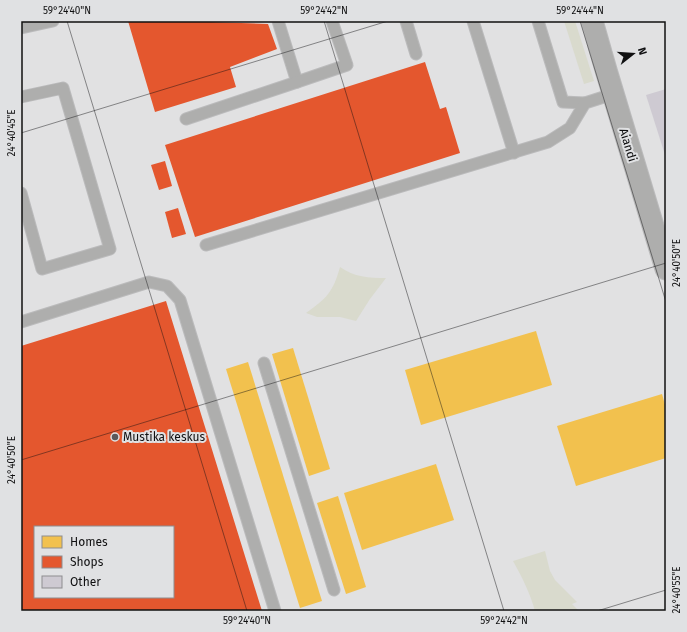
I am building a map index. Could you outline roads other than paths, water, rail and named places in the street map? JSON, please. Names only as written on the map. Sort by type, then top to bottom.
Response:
[{"type":"street","name":"Aiandi","points":[[592,21],[666,269]]},
{"type":"lane","points":[[21,28],[53,21]]},
{"type":"lane","points":[[278,21],[297,82]]},
{"type":"lane","points":[[186,119],[346,65],[332,21]]},
{"type":"lane","points":[[406,21],[416,54]]},
{"type":"lane","points":[[473,21],[514,153]]},
{"type":"lane","points":[[538,21],[563,102],[585,103],[613,94]]},
{"type":"lane","points":[[21,97],[63,88],[110,249],[42,268],[21,193]]},
{"type":"lane","points":[[206,245],[548,142],[570,128],[585,103]]},
{"type":"lane","points":[[21,322],[149,282],[167,286],[180,300],[275,611]]},
{"type":"lane","points":[[264,363],[334,590]]},
{"type":"place","name":"Mustika keskus","points":[[115,437]]}]
